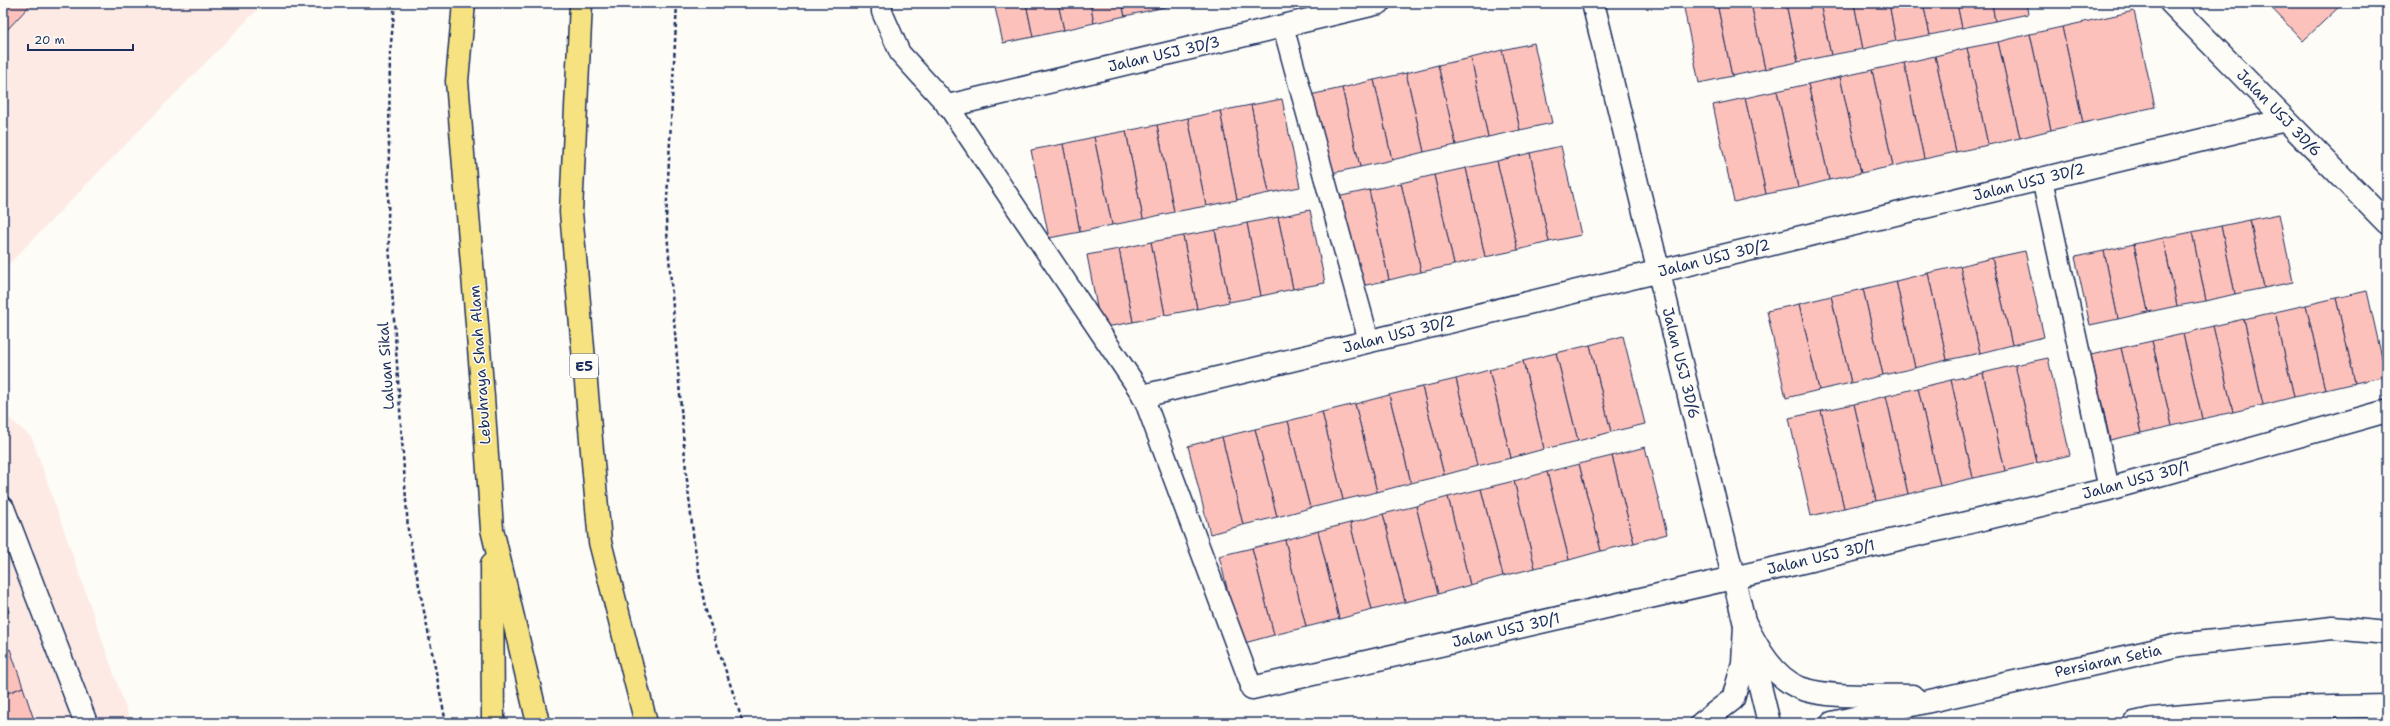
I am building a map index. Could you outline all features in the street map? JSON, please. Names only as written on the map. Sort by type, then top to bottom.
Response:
[{"type":"highway","name":"Lebuhraya Shah Alam","points":[[464,3],[457,81],[483,398],[492,529],[538,723]]},
{"type":"highway","name":"E5","points":[[581,3],[571,212],[600,542],[646,723]]},
{"type":"highway","points":[[492,529],[493,723]]},
{"type":"street","name":"Jalan USJ 3D/3","points":[[948,106],[1379,3]]},
{"type":"street","name":"Jalan USJ 3D/6","points":[[1592,3],[1769,723]]},
{"type":"street","name":"Jalan USJ 3D/6","points":[[2171,3],[2387,223]]},
{"type":"street","name":"Jalan USJ 3D/2","points":[[1143,396],[2286,120]]},
{"type":"street","name":"Jalan USJ 3D/1","points":[[1252,688],[1733,578],[2109,489],[2387,411]]},
{"type":"street","points":[[3,508],[86,723]]},
{"type":"street","points":[[1745,623],[1757,648],[1775,670],[1799,687],[1819,693],[1944,697]]},
{"type":"street","points":[[1702,723],[1733,699],[1743,664],[1745,623]]},
{"type":"street","name":"Persiaran Setia","points":[[1832,723],[2179,645],[2333,628],[2387,633]]},
{"type":"street","points":[[2134,723],[2152,719],[2275,708],[2387,706]]},
{"type":"lane","points":[[882,3],[882,12],[900,53],[948,106],[1143,396],[1252,688]]},
{"type":"lane","points":[[1283,26],[1369,341]]},
{"type":"lane","points":[[2042,179],[2109,489]]},
{"type":"path","name":"Laluan Sikal","points":[[395,3],[390,53],[388,229],[408,530],[446,723]]},
{"type":"path","points":[[677,3],[666,220],[686,471],[694,542],[705,608],[743,723]]},
{"type":"shaded area","points":[[3,3],[264,3],[3,270]]},
{"type":"shaded area","points":[[3,413],[32,438],[131,723],[3,723]]},
{"type":"building","points":[[3,3],[32,3],[6,31],[3,29]]},
{"type":"building","points":[[994,3],[1026,3],[1033,37],[1003,43]]},
{"type":"building","points":[[1026,3],[1058,3],[1064,30],[1033,37]]},
{"type":"building","points":[[1058,3],[1090,3],[1094,23],[1064,30]]},
{"type":"building","points":[[1090,3],[1122,3],[1125,16],[1094,23]]},
{"type":"building","points":[[1122,3],[1154,3],[1156,9],[1125,16]]},
{"type":"building","points":[[1154,3],[1182,3],[1156,9]]},
{"type":"building","points":[[1683,3],[1717,3],[1732,76],[1699,83]]},
{"type":"building","points":[[1717,3],[1751,3],[1765,69],[1732,76]]},
{"type":"building","points":[[1751,3],[1786,3],[1798,62],[1765,69]]},
{"type":"building","points":[[1786,3],[1820,3],[1831,55],[1798,62]]},
{"type":"building","points":[[1820,3],[1854,3],[1863,49],[1831,55]]},
{"type":"building","points":[[1854,3],[1889,3],[1896,41],[1863,49]]},
{"type":"building","points":[[1889,3],[1923,3],[1930,35],[1896,41]]},
{"type":"building","points":[[1923,3],[1957,3],[1962,28],[1930,35]]},
{"type":"building","points":[[1957,3],[1992,3],[1995,21],[1962,28]]},
{"type":"building","points":[[1992,3],[2026,3],[2028,14],[1995,21]]},
{"type":"building","points":[[2267,3],[2343,3],[2303,41]]},
{"type":"building","points":[[2134,11],[2155,107],[2083,123],[2062,27]]},
{"type":"building","points":[[2062,27],[2083,123],[2051,130],[2030,34]]},
{"type":"building","points":[[2030,34],[2051,130],[2020,138],[1998,42]]},
{"type":"building","points":[[1998,42],[2020,138],[1988,145],[1967,48]]},
{"type":"building","points":[[1534,43],[1552,123],[1520,130],[1502,50]]},
{"type":"building","points":[[1967,48],[1988,145],[1956,152],[1935,56]]},
{"type":"building","points":[[1502,50],[1520,130],[1488,137],[1471,58]]},
{"type":"building","points":[[1935,56],[1956,152],[1924,159],[1904,63]]},
{"type":"building","points":[[1471,58],[1488,137],[1456,145],[1438,65]]},
{"type":"building","points":[[1904,63],[1924,159],[1893,166],[1872,70]]},
{"type":"building","points":[[1438,65],[1456,145],[1424,152],[1406,73]]},
{"type":"building","points":[[1872,70],[1893,166],[1861,173],[1840,77]]},
{"type":"building","points":[[1406,73],[1424,152],[1392,160],[1374,80]]},
{"type":"building","points":[[1840,77],[1861,173],[1829,180],[1808,84]]},
{"type":"building","points":[[1374,80],[1392,160],[1360,167],[1342,88]]},
{"type":"building","points":[[1808,84],[1829,180],[1798,188],[1777,91]]},
{"type":"building","points":[[1342,88],[1360,167],[1328,174],[1310,95]]},
{"type":"building","points":[[1777,91],[1798,188],[1766,194],[1745,98]]},
{"type":"building","points":[[1745,98],[1766,194],[1734,202],[1713,105]]},
{"type":"building","points":[[1282,99],[1300,187],[1269,193],[1251,105]]},
{"type":"building","points":[[1251,105],[1269,193],[1237,200],[1220,111]]},
{"type":"building","points":[[1220,111],[1237,200],[1206,206],[1188,118]]},
{"type":"building","points":[[1188,118],[1206,206],[1174,212],[1157,125]]},
{"type":"building","points":[[1157,125],[1174,212],[1143,219],[1126,131]]},
{"type":"building","points":[[1126,131],[1143,219],[1112,225],[1094,137]]},
{"type":"building","points":[[1094,137],[1112,225],[1080,232],[1063,144]]},
{"type":"building","points":[[1063,144],[1080,232],[1049,238],[1031,150]]},
{"type":"building","points":[[1561,146],[1581,235],[1549,242],[1530,153]]},
{"type":"building","points":[[1530,153],[1549,242],[1518,250],[1497,161]]},
{"type":"building","points":[[1497,161],[1518,250],[1485,257],[1466,168]]},
{"type":"building","points":[[1466,168],[1485,257],[1454,265],[1434,175]]},
{"type":"building","points":[[1434,175],[1454,265],[1421,272],[1401,183]]},
{"type":"building","points":[[1401,183],[1421,272],[1389,280],[1369,190]]},
{"type":"building","points":[[1369,190],[1389,280],[1357,287],[1337,197]]},
{"type":"building","points":[[1310,210],[1325,283],[1293,289],[1278,217]]},
{"type":"building","points":[[2279,214],[2293,282],[2264,288],[2250,220]]},
{"type":"building","points":[[1278,217],[1293,289],[1261,296],[1247,223]]},
{"type":"building","points":[[2250,220],[2264,288],[2235,294],[2221,226]]},
{"type":"building","points":[[1247,223],[1261,296],[1229,302],[1215,230]]},
{"type":"building","points":[[2221,226],[2235,294],[2206,301],[2192,232]]},
{"type":"building","points":[[1215,230],[1229,302],[1197,309],[1183,236]]},
{"type":"building","points":[[2192,232],[2206,301],[2177,306],[2163,238]]},
{"type":"building","points":[[1183,236],[1197,309],[1165,315],[1151,242]]},
{"type":"building","points":[[2163,238],[2177,306],[2148,312],[2134,244]]},
{"type":"building","points":[[1151,242],[1165,315],[1133,322],[1119,249]]},
{"type":"building","points":[[2134,244],[2148,312],[2118,319],[2104,251]]},
{"type":"building","points":[[1119,249],[1133,322],[1101,328],[1087,255]]},
{"type":"building","points":[[2025,251],[2044,337],[2012,345],[1992,258]]},
{"type":"building","points":[[2104,251],[2118,319],[2090,325],[2075,257]]},
{"type":"building","points":[[1992,258],[2012,345],[1980,353],[1960,266]]},
{"type":"building","points":[[1960,266],[1980,353],[1947,360],[1928,273]]},
{"type":"building","points":[[1928,273],[1947,360],[1915,368],[1896,281]]},
{"type":"building","points":[[1896,281],[1915,368],[1883,375],[1863,289]]},
{"type":"building","points":[[1863,289],[1883,375],[1851,383],[1831,296]]},
{"type":"building","points":[[2367,291],[2386,376],[2355,383],[2336,298]]},
{"type":"building","points":[[1831,296],[1851,383],[1819,390],[1799,304]]},
{"type":"building","points":[[2336,298],[2355,383],[2325,390],[2306,305]]},
{"type":"building","points":[[1799,304],[1819,390],[1786,398],[1767,311]]},
{"type":"building","points":[[2306,305],[2325,390],[2294,397],[2275,312]]},
{"type":"building","points":[[2275,312],[2294,397],[2263,405],[2244,319]]},
{"type":"building","points":[[2244,319],[2263,405],[2233,412],[2213,326]]},
{"type":"building","points":[[2213,326],[2233,412],[2202,419],[2183,334]]},
{"type":"building","points":[[2183,334],[2202,419],[2172,426],[2152,341]]},
{"type":"building","points":[[1623,336],[1645,424],[1611,432],[1590,345]]},
{"type":"building","points":[[2152,341],[2172,426],[2141,433],[2121,348]]},
{"type":"building","points":[[1590,345],[1611,432],[1578,441],[1556,353]]},
{"type":"building","points":[[2121,348],[2141,433],[2110,440],[2091,355]]},
{"type":"building","points":[[1556,353],[1578,441],[1544,449],[1523,361]]},
{"type":"building","points":[[2048,358],[2070,455],[2037,463],[2015,365]]},
{"type":"building","points":[[1523,361],[1544,449],[1511,458],[1489,370]]},
{"type":"building","points":[[2015,365],[2037,463],[2005,471],[1983,373]]},
{"type":"building","points":[[1489,370],[1511,458],[1477,466],[1456,379]]},
{"type":"building","points":[[1983,373],[2005,471],[1973,478],[1951,380]]},
{"type":"building","points":[[1456,379],[1477,466],[1444,475],[1422,387]]},
{"type":"building","points":[[1951,380],[1973,478],[1940,486],[1918,388]]},
{"type":"building","points":[[1422,387],[1444,475],[1411,483],[1389,395]]},
{"type":"building","points":[[1918,388],[1940,486],[1908,494],[1886,396]]},
{"type":"building","points":[[1389,395],[1411,483],[1377,492],[1355,404]]},
{"type":"building","points":[[1886,396],[1908,494],[1876,501],[1854,404]]},
{"type":"building","points":[[1355,404],[1377,492],[1343,500],[1322,412]]},
{"type":"building","points":[[1854,404],[1876,501],[1844,508],[1821,411]]},
{"type":"building","points":[[1821,411],[1844,508],[1811,516],[1789,418]]},
{"type":"building","points":[[1322,412],[1343,500],[1310,508],[1288,421]]},
{"type":"building","points":[[1288,421],[1310,508],[1277,517],[1255,429]]},
{"type":"building","points":[[1255,429],[1277,517],[1243,525],[1222,437]]},
{"type":"building","points":[[1222,437],[1243,525],[1210,534],[1188,446]]},
{"type":"building","points":[[1645,447],[1667,534],[1634,543],[1612,456]]},
{"type":"building","points":[[1612,456],[1634,543],[1601,551],[1579,464]]},
{"type":"building","points":[[1579,464],[1601,551],[1569,560],[1547,472]]},
{"type":"building","points":[[1547,472],[1569,560],[1535,568],[1514,481]]},
{"type":"building","points":[[1514,481],[1535,568],[1503,576],[1481,489]]},
{"type":"building","points":[[1481,489],[1503,576],[1470,585],[1448,497]]},
{"type":"building","points":[[1448,497],[1470,585],[1438,594],[1416,506]]},
{"type":"building","points":[[1416,506],[1438,594],[1405,602],[1383,514]]},
{"type":"building","points":[[1383,514],[1405,602],[1372,610],[1350,523]]},
{"type":"building","points":[[1350,523],[1372,610],[1339,619],[1318,531]]},
{"type":"building","points":[[1318,531],[1339,619],[1306,627],[1285,540]]},
{"type":"building","points":[[1285,540],[1306,627],[1274,635],[1252,548]]},
{"type":"building","points":[[1252,548],[1274,635],[1241,644],[1219,556]]},
{"type":"building","points":[[3,597],[9,612],[3,614]]},
{"type":"building","points":[[10,649],[23,687],[3,695],[3,652]]},
{"type":"building","points":[[23,687],[35,723],[3,723],[3,695]]}]
